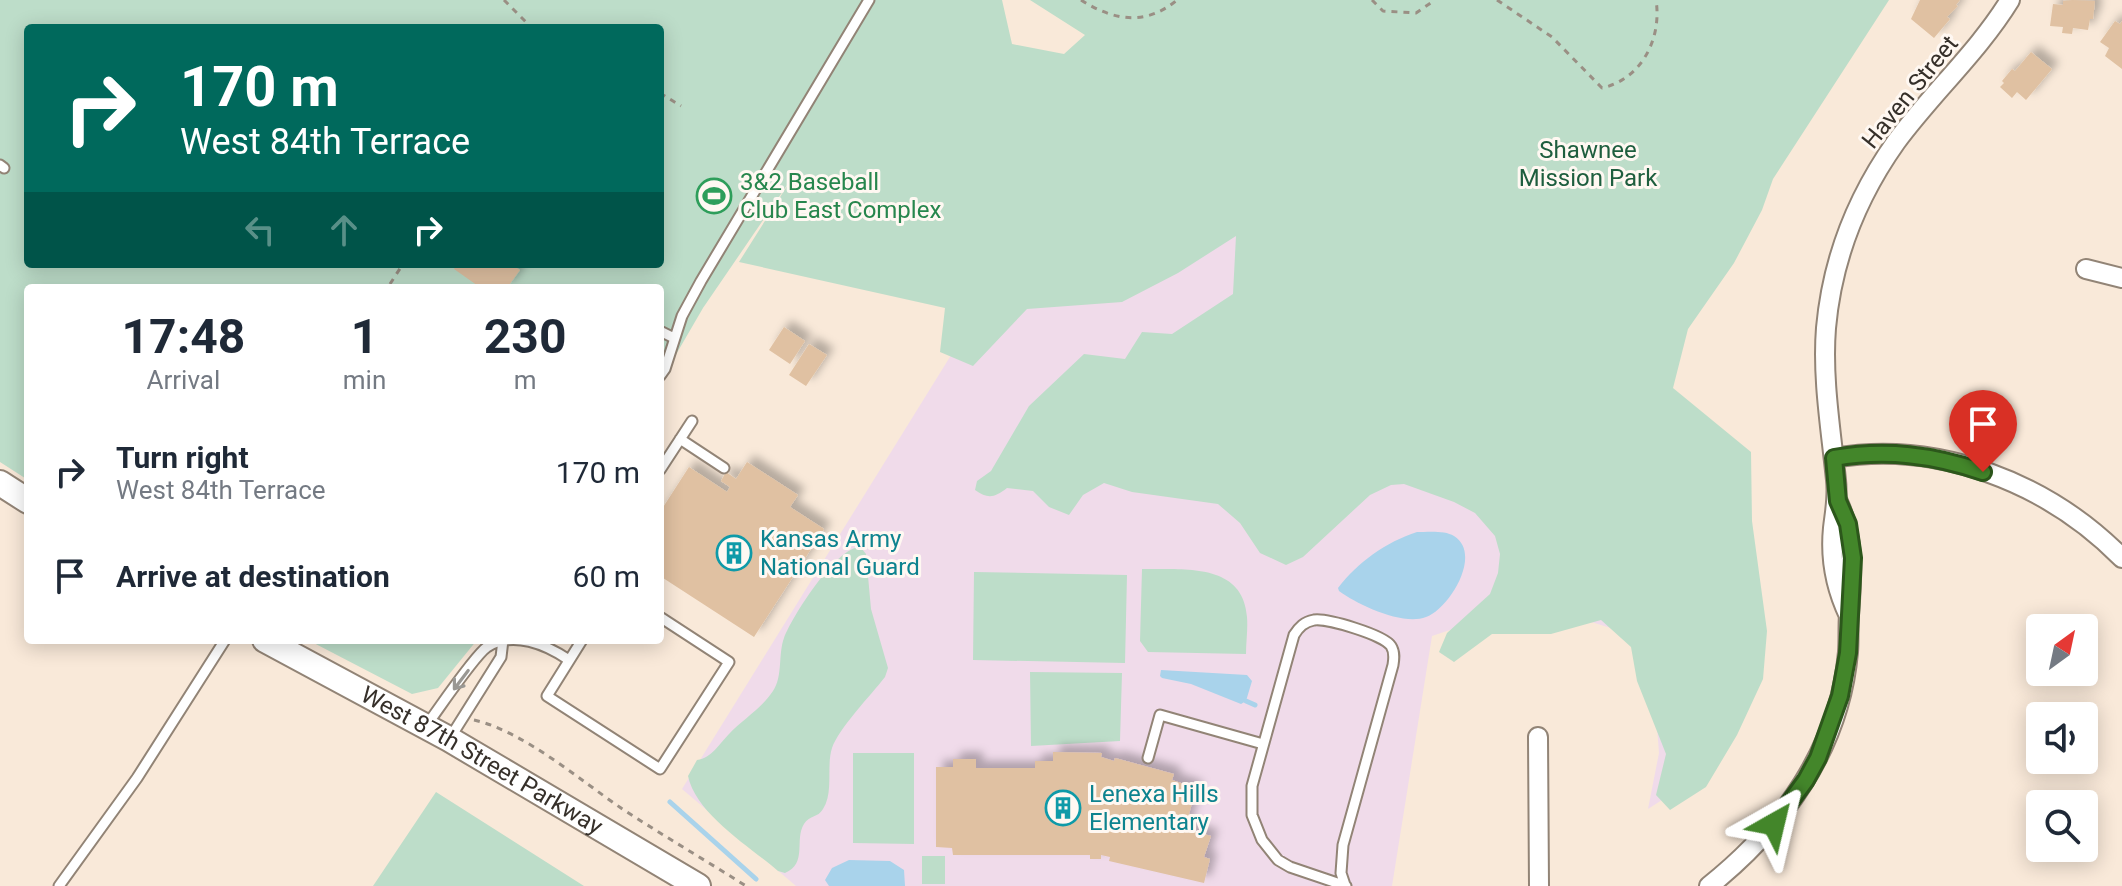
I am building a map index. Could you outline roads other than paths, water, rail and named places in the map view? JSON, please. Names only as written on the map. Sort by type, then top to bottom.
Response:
[{"type":"main road","points":[[0,483],[24,498]]},
{"type":"main road","name":"West 87th Street Parkway","points":[[272,644],[449,739],[698,886]]},
{"type":"street","name":"Haven Street","points":[[1709,886],[1758,844],[1806,780],[1830,728],[1840,696],[1848,653],[1853,558],[1848,524],[1838,501],[1826,330],[1836,268],[1851,221],[1897,140],[1983,40],[2010,0]]},
{"type":"street","points":[[2086,269],[2122,278]]},
{"type":"street","points":[[1834,458],[1894,452],[1941,460],[2002,478],[2038,494],[2072,515],[2122,558]]},
{"type":"street","points":[[1538,737],[1539,886]]},
{"type":"lane","points":[[664,365],[682,316],[701,281],[869,0]]},
{"type":"lane","points":[[664,333],[674,338]]},
{"type":"lane","points":[[664,464],[692,421]]},
{"type":"lane","points":[[680,439],[724,468]]},
{"type":"lane","points":[[1319,619],[1377,636],[1391,645],[1394,654],[1340,856],[1346,886],[1278,860],[1262,840],[1252,815],[1252,786],[1294,635],[1305,623],[1319,619]]},
{"type":"lane","points":[[579,644],[547,696],[660,769],[729,662],[664,620]]},
{"type":"lane","points":[[59,886],[137,778],[222,644]]},
{"type":"lane","points":[[425,727],[486,647],[493,644]]},
{"type":"lane","points":[[449,739],[501,657],[503,644]]},
{"type":"lane","points":[[540,644],[569,660]]},
{"type":"lane","points":[[1148,758],[1160,715],[1263,744]]},
{"type":"water","points":[[1417,532],[1450,534],[1462,544],[1465,555],[1460,580],[1453,593],[1435,612],[1426,617],[1405,619],[1369,608],[1339,591],[1338,588],[1354,570],[1373,554]]},
{"type":"water","points":[[1161,670],[1247,675],[1252,681],[1246,701],[1241,704],[1191,684],[1162,678]]},
{"type":"water","points":[[849,860],[890,861],[904,870],[905,886],[829,886],[825,880],[832,868]]},
{"type":"waterway","points":[[1246,701],[1255,705]]},
{"type":"waterway","points":[[670,802],[756,879]]},
{"type":"place","name":"3&2 Baseball Club East Complex","points":[[714,196]]},
{"type":"place","name":"Kansas Army National Guard","points":[[734,553]]},
{"type":"place","name":"Lenexa Hills Elementary","points":[[1063,808]]},
{"type":"park label","name":"Shawnee Mission Park","points":[[1588,164]]}]
